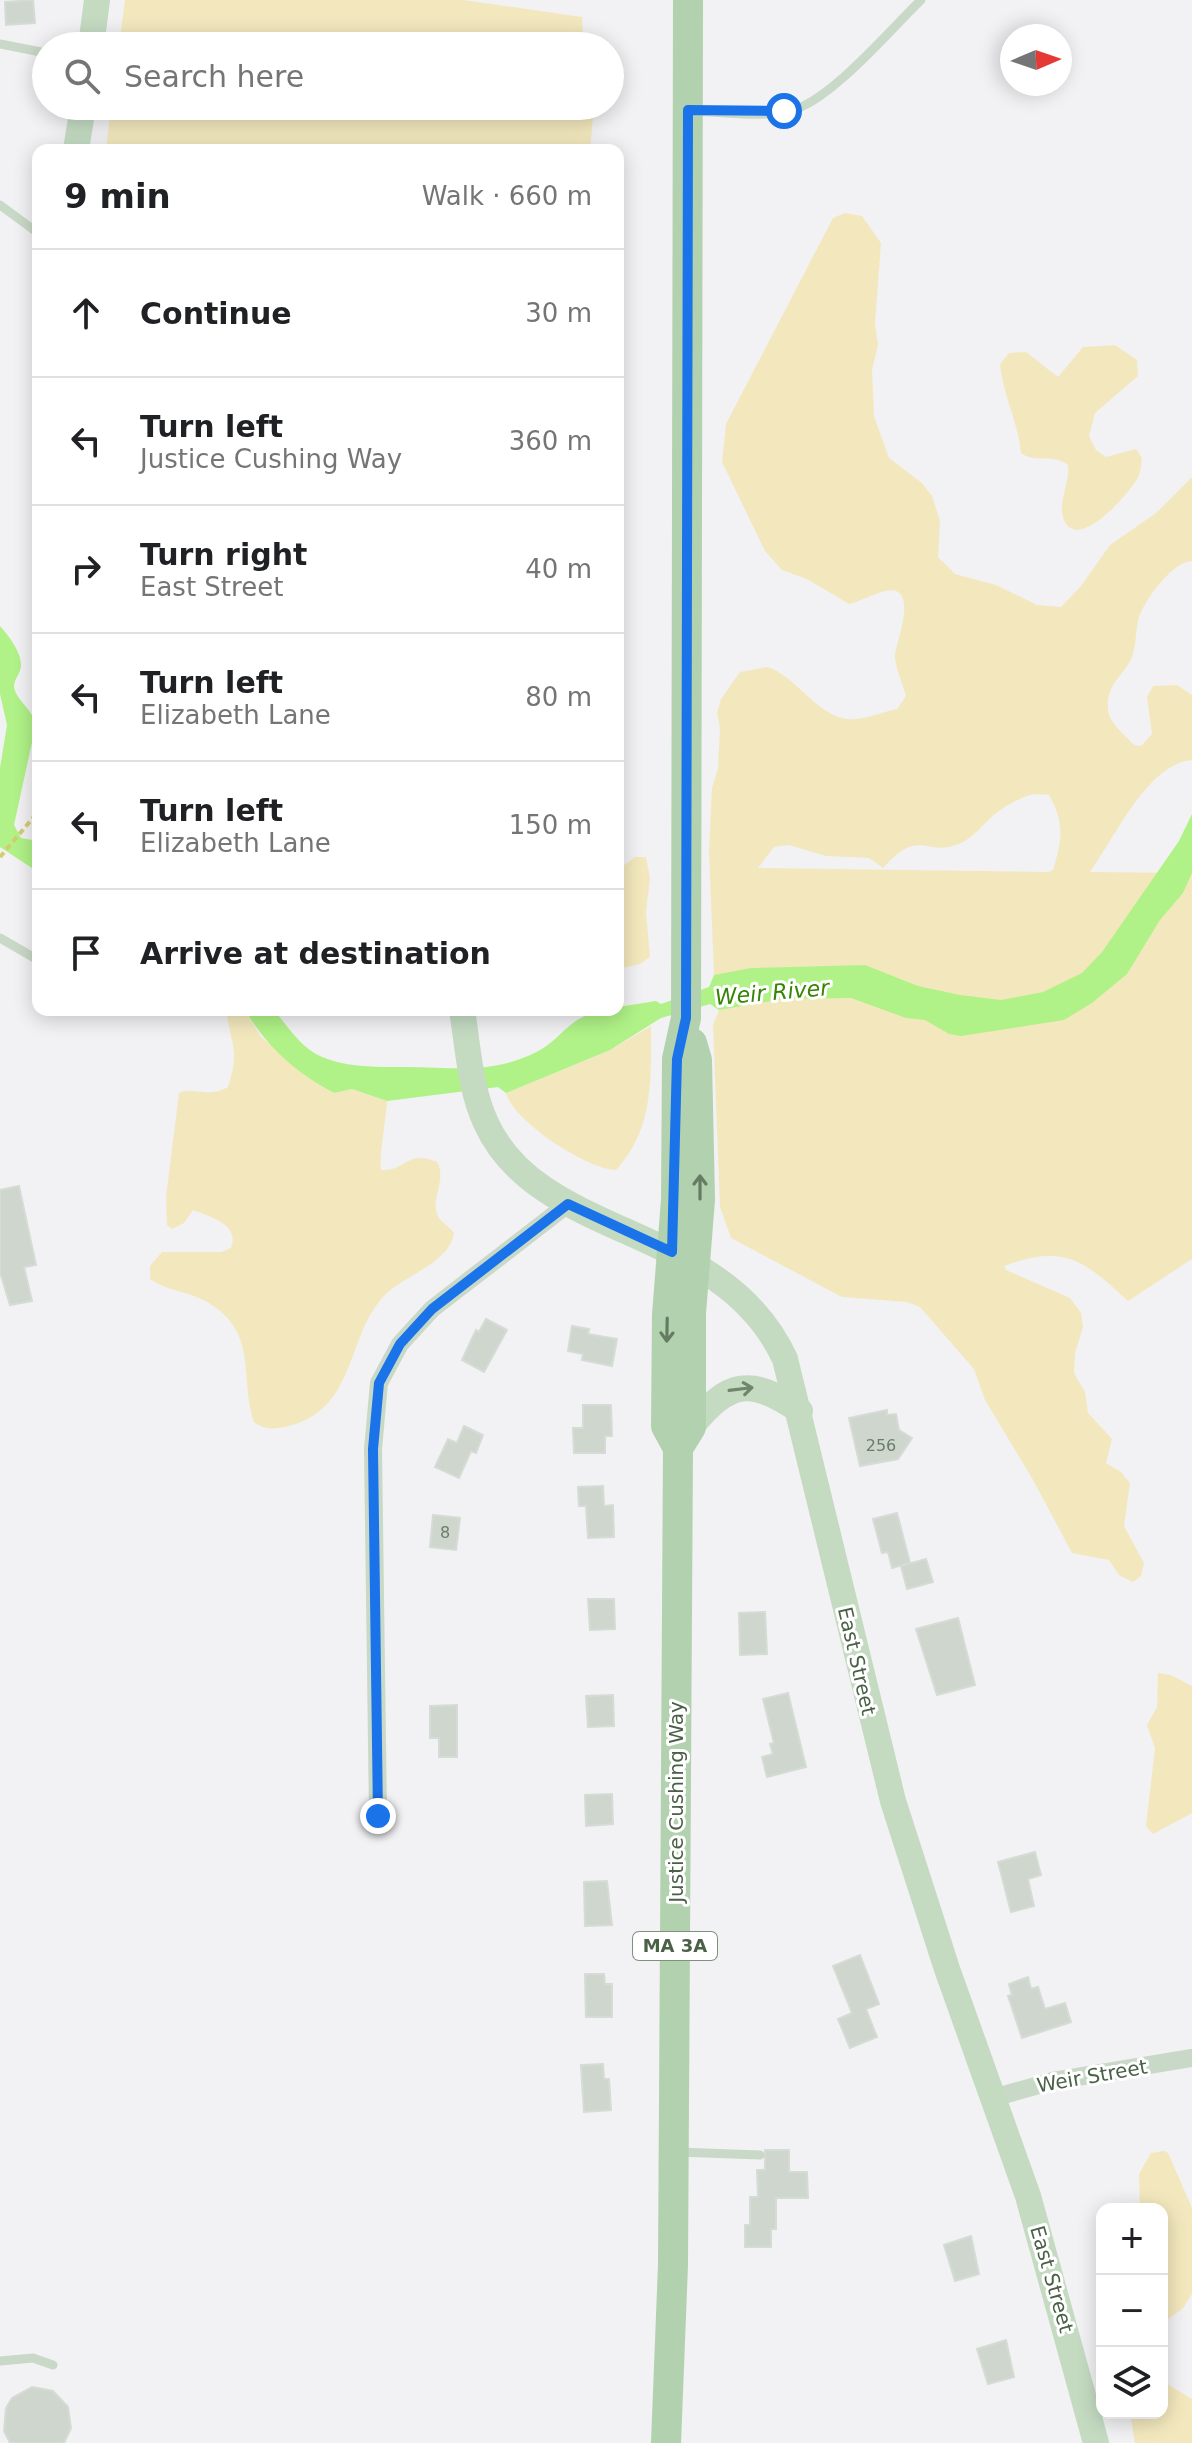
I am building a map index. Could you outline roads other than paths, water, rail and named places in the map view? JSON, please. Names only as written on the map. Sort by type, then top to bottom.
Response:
[{"type":"main road","points":[[93,32],[97,0]]},
{"type":"main road","name":"Justice Cushing Way","points":[[666,2443],[674,2152],[684,1438],[666,1426],[683,1258],[700,1199],[697,1060],[686,1005],[688,0]]},
{"type":"main road","points":[[77,144],[81,120]]},
{"type":"main road","name":"East Street","points":[[463,1016],[486,1124],[511,1161],[541,1188],[568,1204],[683,1258],[728,1286],[765,1324],[785,1359],[800,1411],[857,1664],[893,1801],[1052,2274],[1096,2443]]},
{"type":"main road","points":[[684,1438],[717,1398],[736,1388],[768,1391],[800,1411]]},
{"type":"street","points":[[378,1816],[373,1449],[379,1383],[400,1344],[432,1309],[568,1204]]},
{"type":"street","name":"Weir Street","points":[[993,2098],[1053,2081],[1192,2058]]},
{"type":"lane","points":[[688,110],[766,113],[808,103],[841,78],[921,0]]},
{"type":"lane","points":[[0,44],[32,50]]},
{"type":"lane","points":[[0,205],[32,229]]},
{"type":"lane","points":[[0,938],[32,957]]},
{"type":"lane","points":[[674,2152],[760,2155]]},
{"type":"lane","points":[[0,2361],[33,2358],[53,2365]]},
{"type":"water","points":[[0,626],[19,655],[21,669],[14,684],[15,691],[32,715],[32,742],[14,825],[21,838],[32,840],[32,868],[0,847],[0,768],[7,725],[0,694]]},
{"type":"water","name":"Weir River","points":[[1192,814],[1192,873],[1183,893],[1160,920],[1127,974],[1092,1003],[1064,1020],[961,1036],[949,1034],[925,1020],[906,1018],[851,998],[783,999],[719,1010],[710,1004],[661,1018],[610,1050],[506,1093],[498,1087],[387,1101],[352,1089],[334,1093],[320,1085],[273,1047],[249,1016],[279,1016],[308,1049],[332,1061],[364,1066],[468,1068],[512,1062],[528,1056],[585,1016],[624,1016],[624,1006],[656,1001],[661,1004],[709,987],[714,975],[751,968],[865,965],[918,986],[1001,1000],[1043,992],[1082,973],[1102,952],[1179,841]]}]
